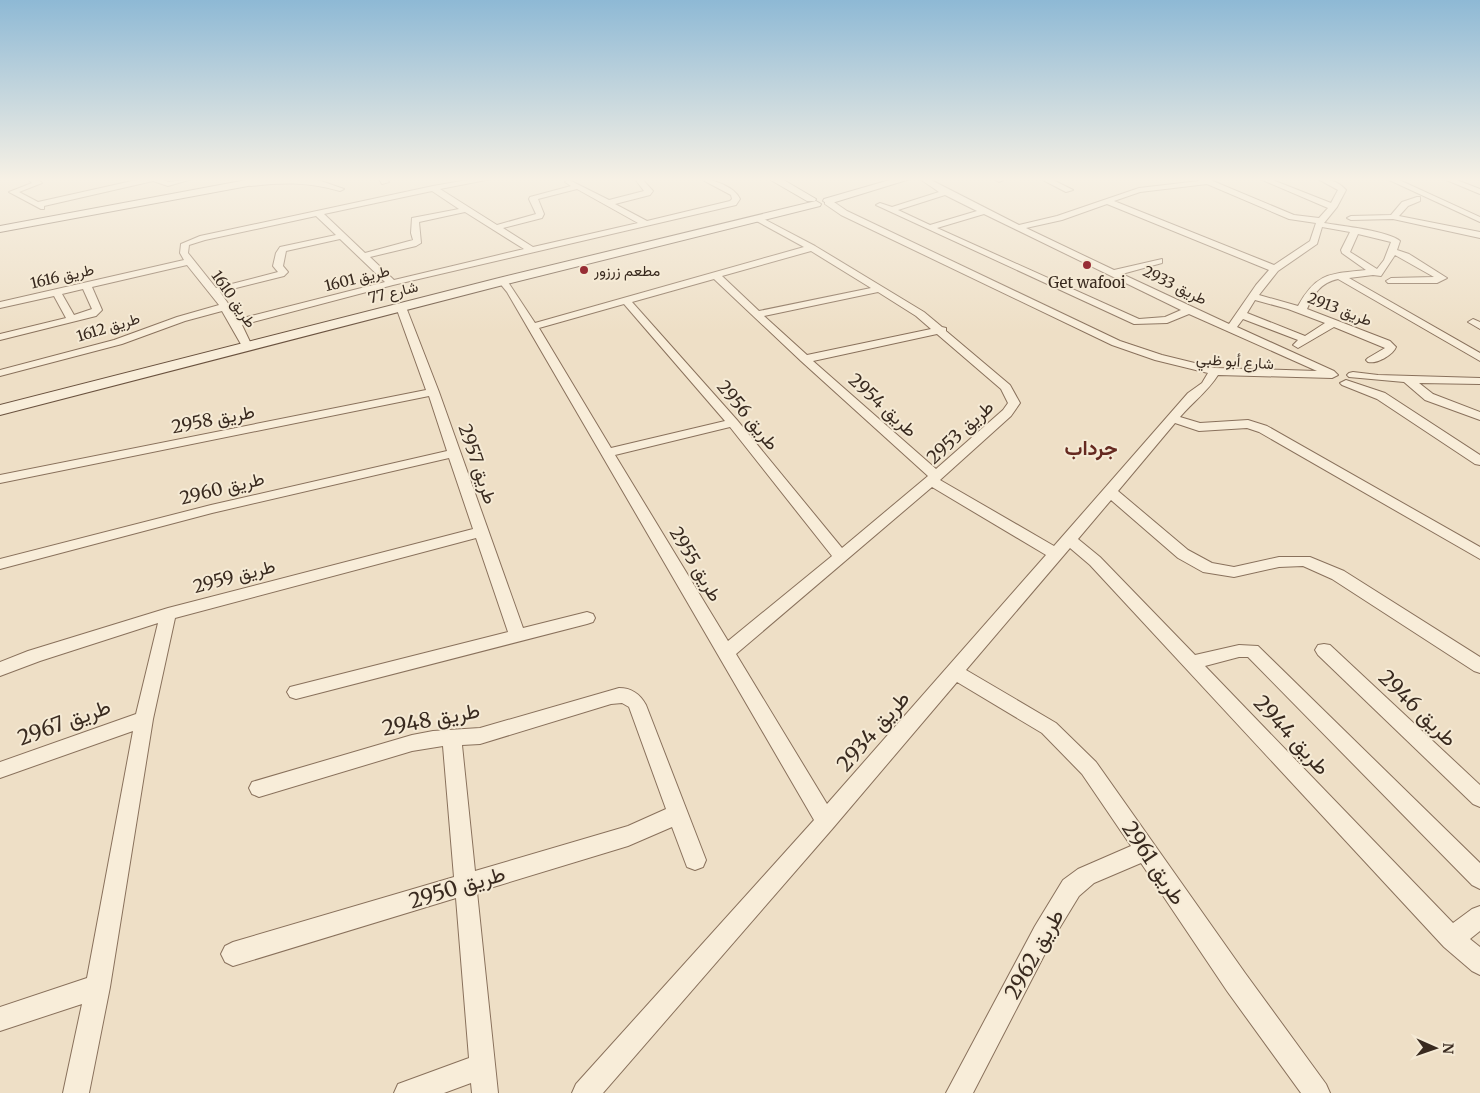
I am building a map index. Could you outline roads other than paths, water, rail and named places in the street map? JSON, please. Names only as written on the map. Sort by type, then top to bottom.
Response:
[{"type":"street","name":"طريق 1610","points":[[240,230],[185,244],[184,253],[236,323],[247,346]]},
{"type":"street","points":[[335,230],[392,283]]},
{"type":"street","points":[[363,256],[414,244],[418,241],[414,230]]},
{"type":"street","points":[[502,230],[531,250]]},
{"type":"street","name":"طريق 1601","points":[[236,323],[392,283],[620,230]]},
{"type":"street","name":"شارع 77","points":[[0,410],[707,230]]},
{"type":"street","name":"طريق 2953","points":[[727,652],[934,479],[1007,413],[1014,403],[1006,388],[942,330],[880,289],[812,248],[778,230]]},
{"type":"street","name":"شارع أبو ظبي","points":[[879,230],[1105,339],[1139,358],[1213,374],[1480,381]]},
{"type":"street","points":[[938,230],[1138,322],[1167,320],[1189,310]]},
{"type":"street","name":"طريق 2933","points":[[1025,230],[1189,310],[1346,378],[1381,396],[1480,461]]},
{"type":"street","points":[[1178,230],[1274,270]]},
{"type":"street","points":[[1231,329],[1253,296],[1274,270],[1314,242],[1318,230]]},
{"type":"street","points":[[1341,230],[1353,234],[1392,239],[1396,242],[1393,248],[1379,260]]},
{"type":"street","points":[[1454,230],[1480,235]]},
{"type":"street","points":[[1346,253],[1345,250],[1353,234]]},
{"type":"street","points":[[214,291],[281,274],[283,272],[278,266],[280,253],[283,249],[341,236]]},
{"type":"street","points":[[532,326],[812,248]]},
{"type":"street","points":[[1391,281],[1437,280],[1442,278],[1393,248]]},
{"type":"street","points":[[1346,253],[1379,260]]},
{"type":"street","points":[[1346,253],[1406,290]]},
{"type":"street","points":[[1301,310],[1312,290],[1323,279],[1376,273],[1383,270],[1379,260]]},
{"type":"street","name":"طريق 1616","points":[[0,305],[189,262]]},
{"type":"street","points":[[1114,273],[1159,262]]},
{"type":"street","name":"طريق 2954","points":[[715,276],[934,479],[1056,554]]},
{"type":"street","points":[[1339,276],[1480,358]]},
{"type":"street","name":"طريق 2955","points":[[503,281],[608,453],[826,821]]},
{"type":"street","points":[[0,337],[89,315],[97,310],[87,286]]},
{"type":"street","points":[[757,314],[880,289]]},
{"type":"street","points":[[57,293],[72,320]]},
{"type":"street","name":"طريق 2913","points":[[1253,296],[1301,310],[1386,343],[1391,347],[1390,350],[1372,360]]},
{"type":"street","name":"طريق 2956","points":[[626,301],[733,423],[840,556]]},
{"type":"street","name":"طريق 1612","points":[[0,373],[118,342],[181,319],[224,307]]},
{"type":"street","name":"طريق 2957","points":[[400,307],[433,392],[517,635]]},
{"type":"street","points":[[1242,315],[1307,340]]},
{"type":"street","points":[[1286,352],[1333,323]]},
{"type":"street","name":"طريق 2954","points":[[805,359],[942,330]]},
{"type":"street","points":[[1303,377],[1307,370],[1305,360]]},
{"type":"street","name":"طريق 2934","points":[[1192,396],[1190,388],[1197,371]]},
{"type":"street","name":"طريق 2934","points":[[585,1093],[826,821],[1192,396],[1206,385],[1213,374]]},
{"type":"street","points":[[1406,378],[1429,396],[1480,416]]},
{"type":"street","name":"طريق 2958","points":[[0,479],[433,392]]},
{"type":"street","points":[[1174,419],[1199,427],[1248,424],[1263,429],[1480,554]]},
{"type":"street","points":[[608,453],[733,423]]},
{"type":"street","name":"طريق 2960","points":[[0,564],[210,509],[454,453]]},
{"type":"street","points":[[1110,492],[1183,554],[1208,568],[1234,572],[1279,562],[1305,561],[1338,575],[1480,666]]},
{"type":"street","name":"طريق 2959","points":[[0,669],[34,656],[168,614],[482,532]]},
{"type":"street","name":"طريق 2944","points":[[1069,539],[1095,562],[1452,939],[1480,963]]},
{"type":"street","points":[[76,1093],[98,987],[144,719],[168,614]]},
{"type":"street","points":[[296,692],[587,618]]},
{"type":"street","name":"طريق 2946","points":[[1324,650],[1480,798]]},
{"type":"street","points":[[1191,664],[1238,652],[1252,651],[1480,878]]},
{"type":"street","name":"طريق 2961","points":[[955,672],[1049,728],[1067,743],[1089,768],[1144,851],[1317,1093]]},
{"type":"street","name":"طريق 2948","points":[[259,788],[412,743],[433,739],[480,736],[619,695],[634,699],[678,813]]},
{"type":"street","name":"طريق 2967","points":[[0,770],[144,719]]},
{"type":"street","points":[[452,739],[485,1093]]},
{"type":"street","points":[[678,813],[695,860]]},
{"type":"street","name":"طريق 2950","points":[[233,954],[641,832],[678,813]]},
{"type":"street","name":"طريق 2962","points":[[959,1093],[1043,934],[1071,888],[1086,876],[1144,851]]},
{"type":"street","points":[[1452,939],[1480,917]]},
{"type":"street","points":[[0,1019],[98,987]]},
{"type":"street","points":[[407,1093],[483,1066]]},
{"type":"place","name":"Get wafooi","points":[[1087,265]]},
{"type":"place","name":"مطعم زرزور","points":[[584,270]]},
{"type":"district","name":"جرداب","points":[[1091,447]]}]
